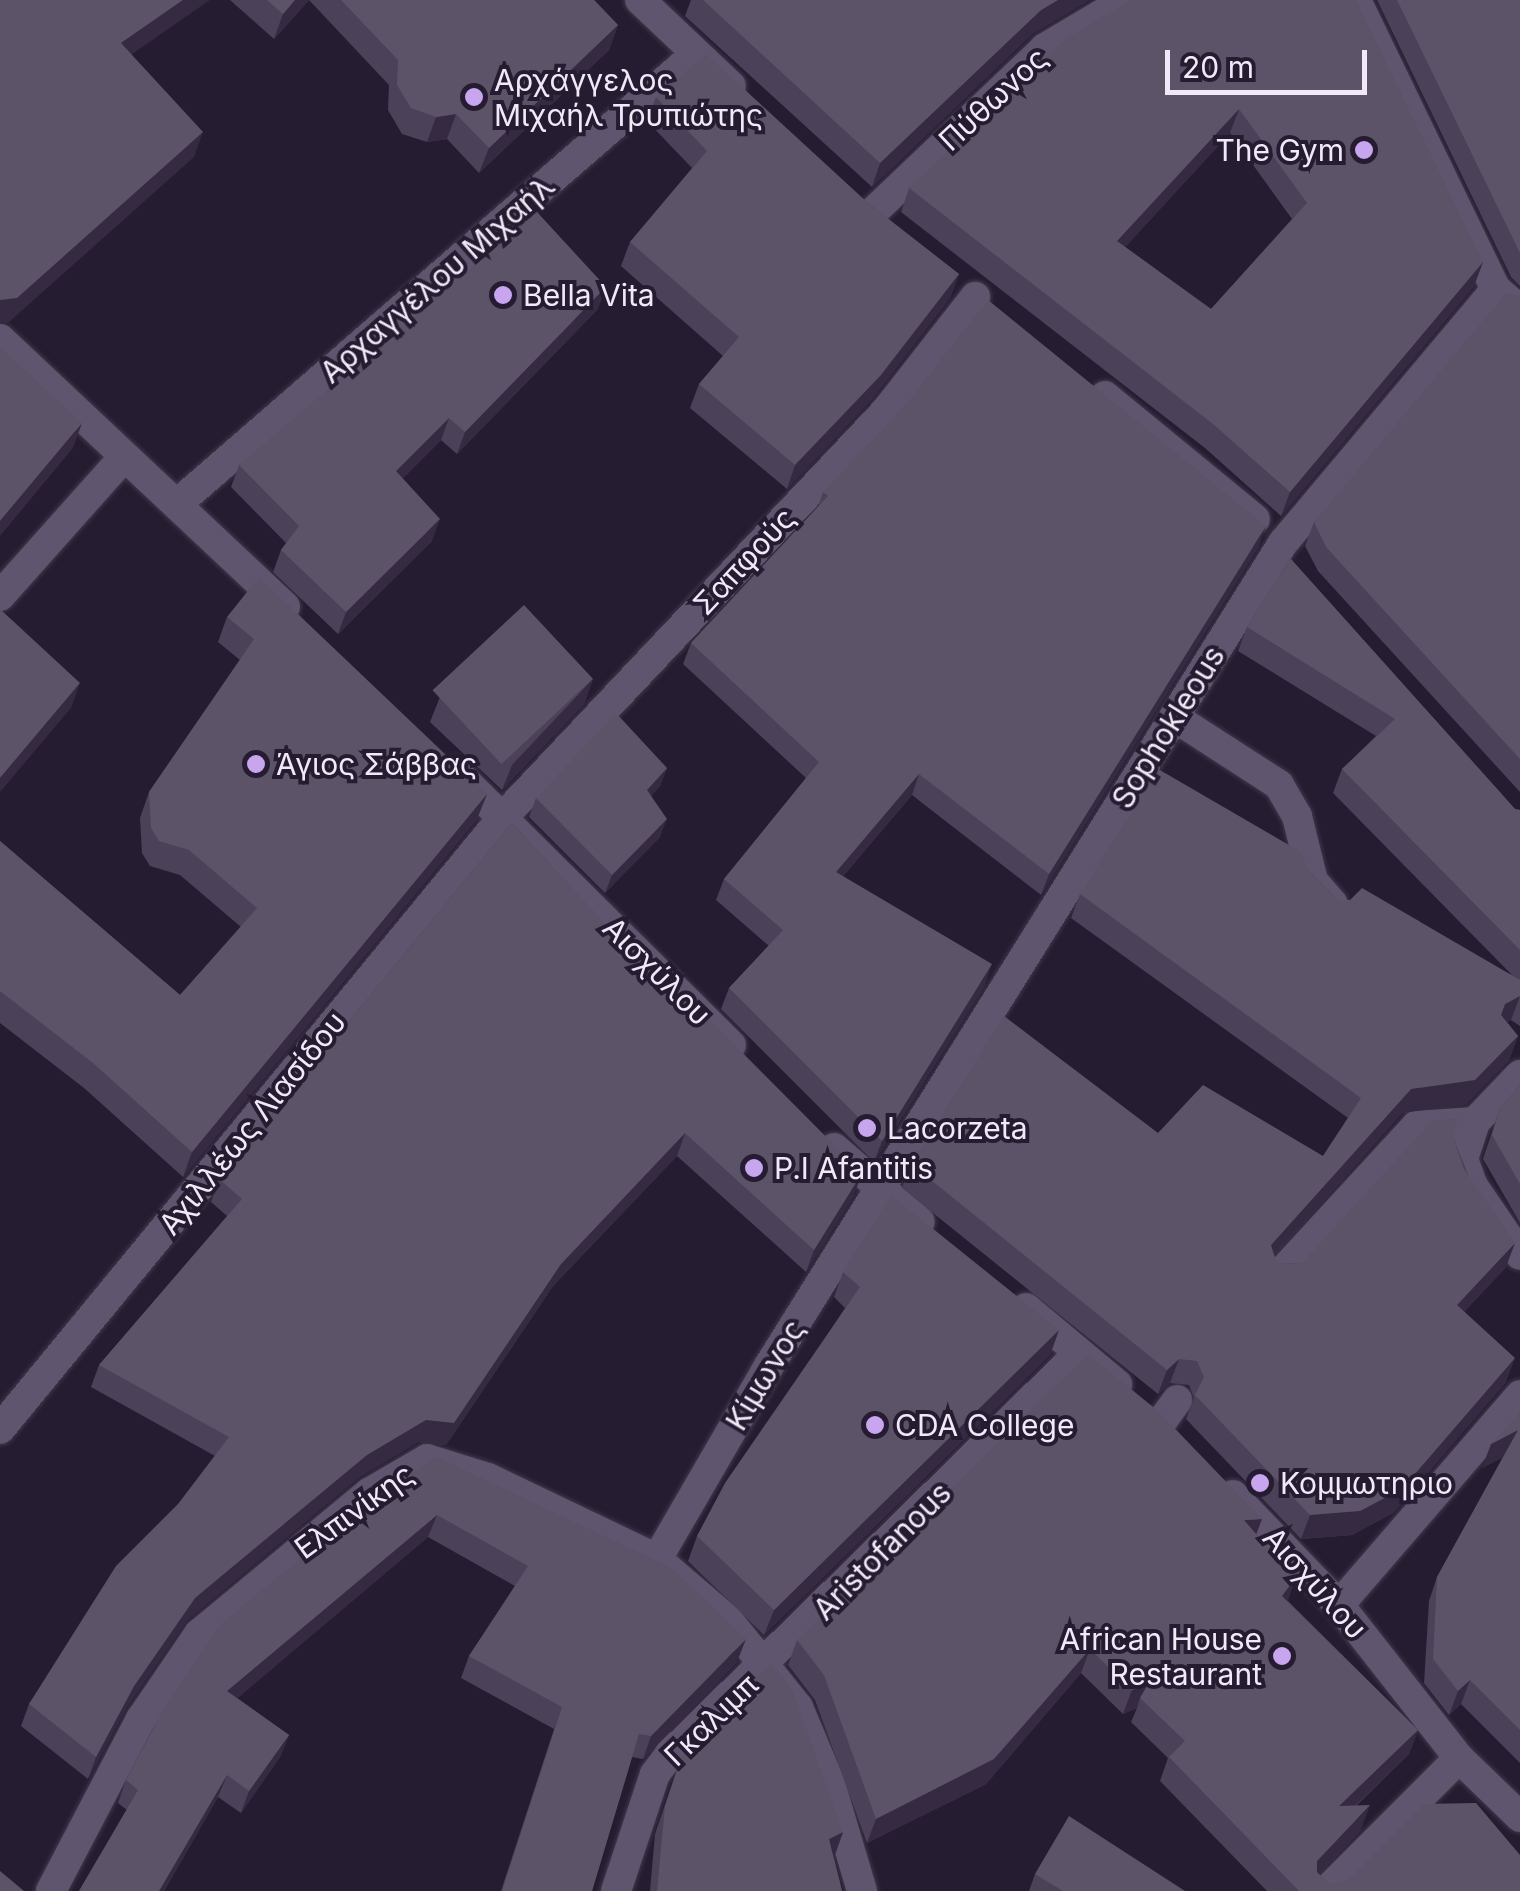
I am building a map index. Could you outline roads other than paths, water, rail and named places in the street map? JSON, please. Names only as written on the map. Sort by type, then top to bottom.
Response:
[{"type":"street","points":[[640,0],[754,107]]},
{"type":"street","name":"Πύθωνος","points":[[872,213],[1045,48],[1126,0]]},
{"type":"street","points":[[1356,0],[1496,289],[1520,310]]},
{"type":"street","name":"Αρχαγγέλου Μιχαήλ","points":[[178,504],[696,54]]},
{"type":"street","points":[[842,186],[901,237]]},
{"type":"street","points":[[946,273],[1006,320]]},
{"type":"street","name":"Sophokleous","points":[[878,1192],[1283,544],[1496,289]]},
{"type":"street","name":"Σαπφούς","points":[[503,817],[886,410],[975,296]]},
{"type":"street","points":[[0,339],[305,626]]},
{"type":"street","points":[[1084,380],[1283,544],[1302,582]]},
{"type":"street","points":[[0,596],[124,457]]},
{"type":"street","points":[[1174,717],[1279,785],[1297,816],[1313,881],[1336,906]]},
{"type":"street","name":"Αισχύλου","points":[[432,749],[753,1067]]},
{"type":"street","name":"Αχιλλέως Λιασίδου","points":[[0,1429],[503,817]]},
{"type":"street","points":[[1520,1075],[1475,1122],[1463,1159],[1472,1186],[1520,1255]]},
{"type":"street","points":[[808,1122],[878,1192],[941,1237]]},
{"type":"street","points":[[1280,1274],[1416,1126],[1475,1122]]},
{"type":"street","name":"Κίμωνος","points":[[657,1560],[878,1192]]},
{"type":"street","points":[[996,1284],[1079,1353],[1169,1410],[1189,1450]]},
{"type":"street","name":"Aristofanous","points":[[769,1664],[1079,1353]]},
{"type":"street","points":[[1339,1604],[1520,1395]]},
{"type":"street","name":"Ελπινίκης","points":[[51,1891],[141,1719],[199,1634],[408,1466],[427,1459],[447,1462],[657,1560],[769,1664],[814,1739],[862,1891]]},
{"type":"street","name":"Αισχύλου","points":[[1216,1478],[1339,1604],[1459,1758],[1518,1810]]},
{"type":"street","name":"Γκαλιμπ","points":[[616,1891],[655,1774],[769,1664]]},
{"type":"street","points":[[1326,1891],[1459,1758]]},
{"type":"place","name":"Αρχάγγελος Μιχαήλ Τρυπιώτης","points":[[474,97]]},
{"type":"place","name":"The Gym","points":[[1364,150]]},
{"type":"place","name":"Bella Vita","points":[[503,295]]},
{"type":"place","name":"Άγιος Σάββας","points":[[256,764]]},
{"type":"place","name":"Lacorzeta","points":[[867,1128]]},
{"type":"place","name":"P.I Afantitis","points":[[754,1168]]},
{"type":"place","name":"CDA College","points":[[875,1425]]},
{"type":"place","name":"Κομμωτηριο","points":[[1260,1483]]},
{"type":"place","name":"African House Restaurant","points":[[1282,1656]]}]
